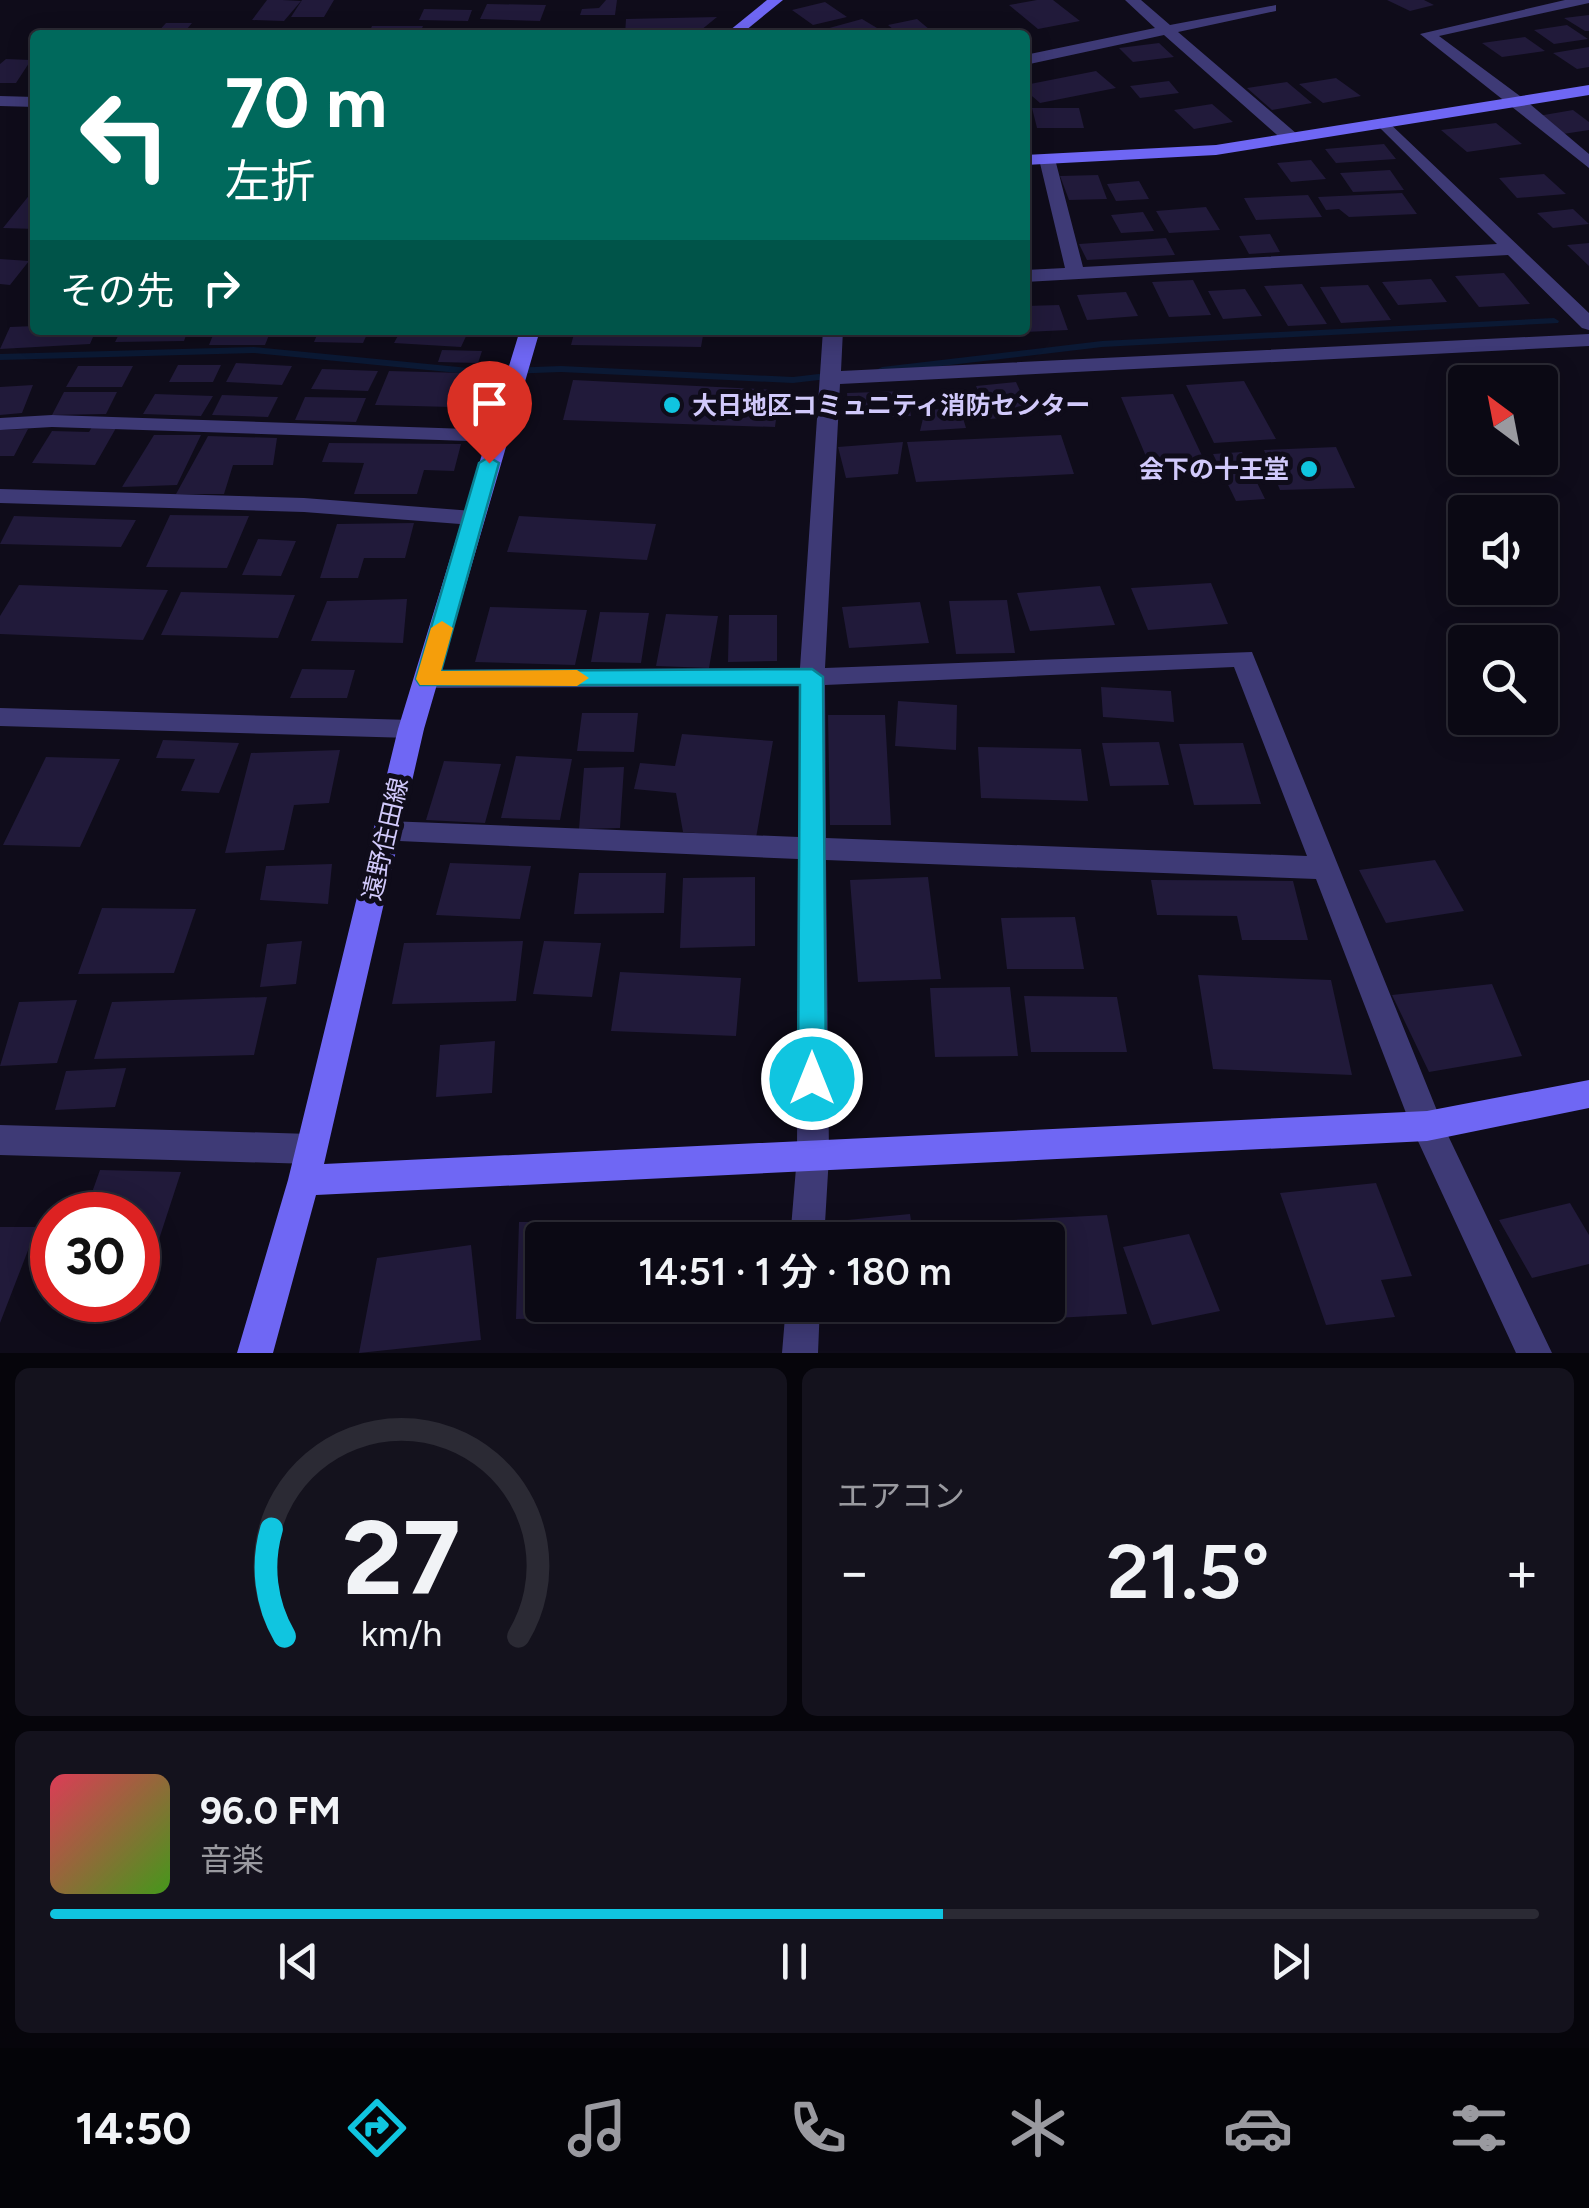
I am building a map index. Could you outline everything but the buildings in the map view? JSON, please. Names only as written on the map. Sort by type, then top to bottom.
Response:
[{"type":"street","points":[[737,30],[776,0]]},
{"type":"street","points":[[1132,0],[1291,138]]},
{"type":"street","points":[[1585,0],[1427,34],[1518,102],[1589,163]]},
{"type":"street","points":[[1030,59],[1271,8]]},
{"type":"street","points":[[1030,160],[1216,150],[1589,90]]},
{"type":"street","points":[[0,101],[30,102]]},
{"type":"street","points":[[1384,123],[1589,324]]},
{"type":"street","points":[[1047,159],[1075,273]]},
{"type":"street","points":[[1030,276],[1512,248]]},
{"type":"street","name":"遠野住田線","points":[[255,1353],[308,1165],[411,729],[528,335]]},
{"type":"street","points":[[808,1222],[812,1156],[812,677],[833,335]]},
{"type":"street","points":[[830,378],[1589,340]]},
{"type":"street","points":[[0,424],[52,421],[498,436]]},
{"type":"street","points":[[0,496],[304,505],[473,518]]},
{"type":"street","points":[[428,679],[812,677],[1242,658],[1427,1126],[1534,1353]]},
{"type":"street","points":[[0,717],[411,729]]},
{"type":"street","points":[[387,832],[1324,868]]},
{"type":"street","points":[[0,1140],[308,1165],[812,1156],[1427,1126],[1589,1094]]},
{"type":"street","points":[[800,1353],[802,1322]]},
{"type":"waterway","points":[[882,370],[1102,344],[1554,321]]},
{"type":"waterway","points":[[0,357],[254,350],[479,372],[561,369],[793,380],[836,375]]},
{"type":"slow traffic","points":[[442,628],[428,679],[577,678]]},
{"type":"place","name":"大日地区コミュニティ消防センター","points":[[672,405]]},
{"type":"place","name":"会下の十王堂","points":[[1309,469]]},
{"type":"route","points":[[489,463],[428,679],[812,677],[812,1079]]}]
